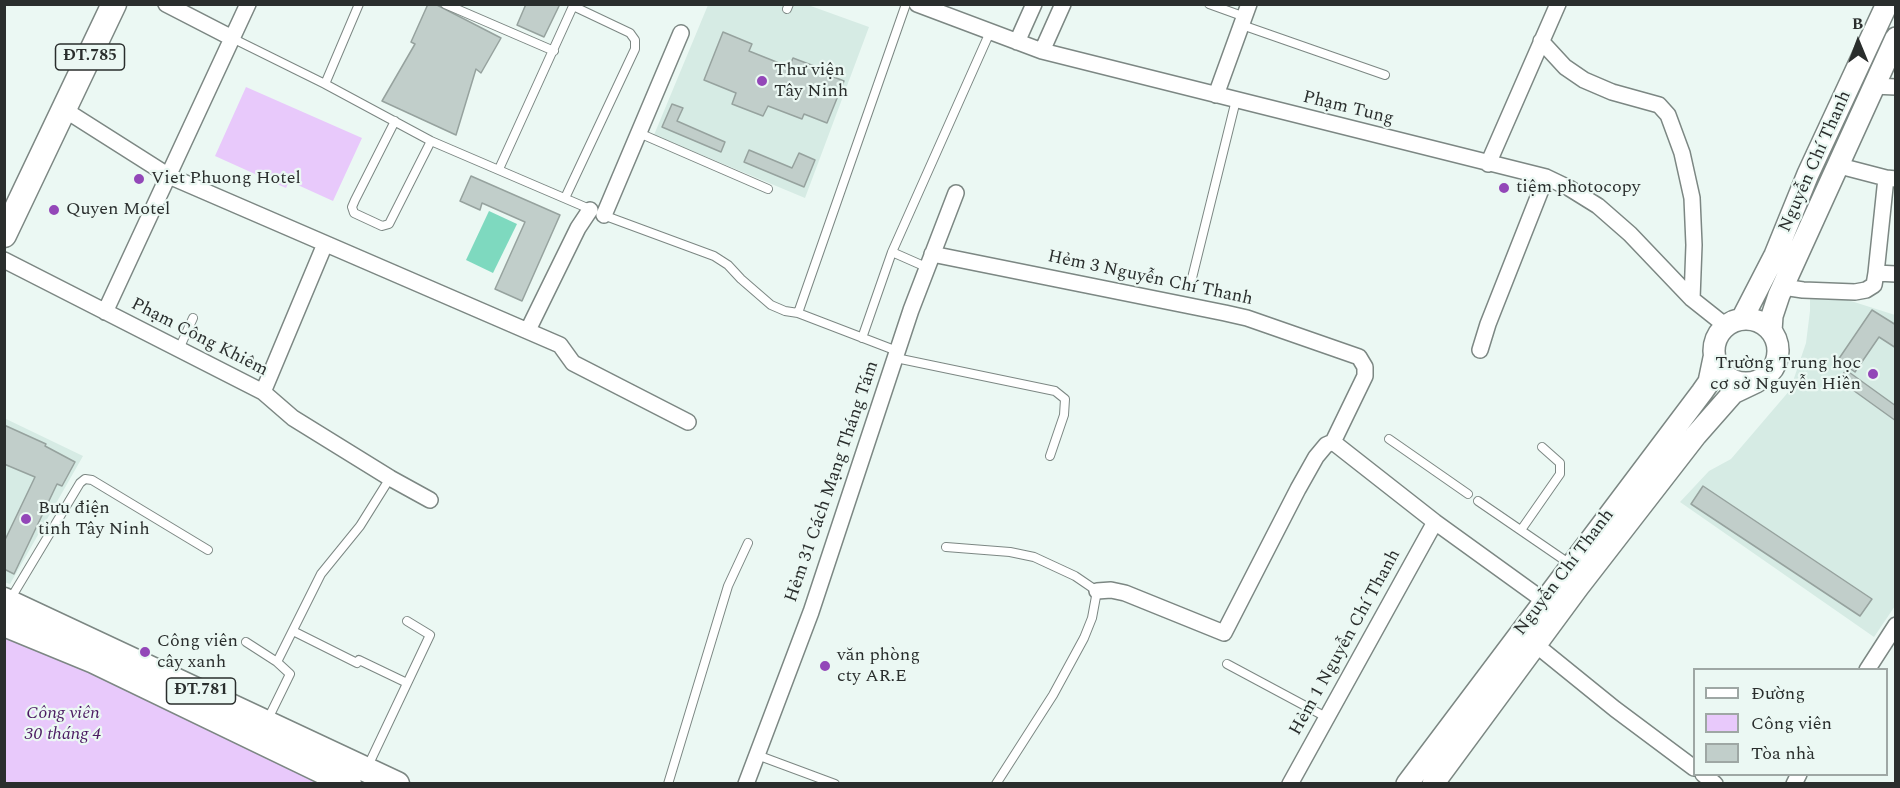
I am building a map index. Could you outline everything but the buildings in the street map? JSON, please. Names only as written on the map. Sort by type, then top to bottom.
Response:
[{"type":"main road","name":"ĐT.785","points":[[4,235],[114,4]]},
{"type":"main road","name":"ĐT.781","points":[[6,609],[266,722],[358,776]]},
{"type":"main road","name":"ĐT.781","points":[[6,609],[94,661],[358,776],[397,783]]},
{"type":"street","points":[[166,4],[232,38]]},
{"type":"street","points":[[105,312],[248,4]]},
{"type":"street","name":"Phạm Tung","points":[[917,4],[1042,51],[1546,177],[1598,206],[1630,234],[1692,299],[1734,323]]},
{"type":"street","points":[[1017,42],[1034,4]]},
{"type":"street","points":[[1042,51],[1063,4]]},
{"type":"street","points":[[1488,164],[1558,4]]},
{"type":"street","name":"Nguyễn Chí Thanh","points":[[1734,323],[1775,255],[1808,174],[1887,4]]},
{"type":"street","points":[[1216,95],[1245,16]]},
{"type":"street","points":[[528,330],[578,228],[597,212],[639,133],[681,33]]},
{"type":"street","name":"Nguyễn Chí Thanh","points":[[1771,331],[1772,316],[1783,287],[1836,165],[1896,38]]},
{"type":"street","points":[[1541,41],[1565,67],[1584,80],[1612,92],[1659,105],[1668,115],[1682,153],[1692,198],[1694,245],[1692,299]]},
{"type":"street","points":[[1873,86],[1896,87]]},
{"type":"street","points":[[65,110],[169,176],[560,345],[573,363],[688,422]]},
{"type":"street","points":[[1783,287],[1855,292],[1866,290],[1874,285],[1891,179],[1836,165]]},
{"type":"street","points":[[1480,350],[1546,177]]},
{"type":"street","name":"Hẻm 31 Cách Mạng Tháng Tám","points":[[746,783],[811,612],[896,355],[929,260],[956,193]]},
{"type":"street","points":[[264,392],[325,244]]},
{"type":"street","name":"Phạm Công Khiêm","points":[[4,260],[264,392],[292,418],[430,500]]},
{"type":"street","name":"Hẻm 3 Nguyễn Chí Thanh","points":[[929,260],[1225,313],[1247,318],[1359,357],[1365,367],[1365,375],[1333,441]]},
{"type":"street","points":[[1876,273],[1896,274]]},
{"type":"street","points":[[1753,320],[1763,324],[1771,331],[1777,342],[1778,354],[1767,376],[1756,382],[1742,383],[1730,379],[1720,370],[1714,358],[1714,346],[1718,335],[1734,323],[1753,320]]},
{"type":"street","name":"Nguyễn Chí Thanh","points":[[1407,783],[1435,769],[1536,645],[1571,564],[1709,382],[1714,358]]},
{"type":"street","name":"Nguyễn Chí Thanh","points":[[1435,769],[1552,606],[1733,393],[1756,382]]},
{"type":"street","points":[[1097,591],[1111,590],[1125,593],[1224,633],[1316,457],[1326,445],[1333,441],[1435,522],[1552,606]]},
{"type":"street","name":"Hẻm 1 Nguyễn Chí Thanh","points":[[1290,783],[1435,522]]},
{"type":"street","points":[[1868,668],[1896,625]]},
{"type":"street","points":[[1536,645],[1606,702],[1693,767]]},
{"type":"lane","points":[[325,84],[359,4]]},
{"type":"lane","points":[[445,4],[554,51]]},
{"type":"lane","points":[[798,312],[906,4]]},
{"type":"lane","points":[[1209,4],[1245,16],[1385,75]]},
{"type":"lane","points":[[499,169],[573,5],[630,33],[635,40],[635,49],[565,198]]},
{"type":"lane","points":[[861,338],[892,252],[990,32]]},
{"type":"lane","points":[[232,38],[325,84],[431,141],[597,212],[714,256],[728,265],[771,305],[785,311],[798,312],[896,355],[1055,390],[1065,399],[1064,415],[1050,456]]},
{"type":"lane","points":[[1192,278],[1236,100]]},
{"type":"lane","points":[[395,121],[355,200],[352,207],[354,213],[382,226],[389,224],[431,141]]},
{"type":"lane","points":[[639,133],[768,189]]},
{"type":"lane","points":[[892,252],[929,260]]},
{"type":"lane","points":[[179,349],[194,318]]},
{"type":"lane","points":[[1389,439],[1468,494]]},
{"type":"lane","points":[[1521,530],[1560,474],[1560,463],[1542,447]]},
{"type":"lane","points":[[277,662],[321,574],[360,526],[390,478]]},
{"type":"lane","points":[[6,609],[80,483],[85,479],[93,480],[208,550]]},
{"type":"lane","points":[[1478,501],[1571,564]]},
{"type":"lane","points":[[668,783],[728,585],[748,543]]},
{"type":"lane","points":[[946,547],[1010,552],[1034,557],[1075,576],[1097,591],[1092,618],[1084,638],[1053,695],[996,783]]},
{"type":"lane","points":[[358,776],[430,635],[407,621]]},
{"type":"lane","points":[[293,632],[357,663],[359,660],[407,683]]},
{"type":"lane","points":[[246,642],[277,662],[290,674],[266,722]]},
{"type":"lane","points":[[1227,664],[1326,717]]},
{"type":"lane","points":[[757,755],[835,783]]},
{"type":"shaded area","name":"Thư viện Tây Ninh","points":[[708,5],[808,5],[869,27],[805,198],[654,135]]},
{"type":"shaded area","points":[[489,211],[517,224],[493,273],[466,260]]},
{"type":"shaded area","points":[[1810,288],[1895,315],[1895,606],[1874,637],[1680,502],[1709,471],[1731,459],[1790,390],[1806,343]]},
{"type":"shaded area","name":"Bưu điện tỉnh Tây Ninh","points":[[4,418],[83,456],[10,584],[4,582]]},
{"type":"green space","points":[[246,87],[362,138],[333,201],[289,181],[286,188],[215,156]]},
{"type":"green space","name":"Công viên 30 tháng 4","points":[[5,634],[336,784],[5,784]]},
{"type":"place","name":"Thư viện Tây Ninh","points":[[762,81]]},
{"type":"place","name":"Viet Phuong Hotel","points":[[139,179]]},
{"type":"place","name":"tiệm photocopy","points":[[1504,188]]},
{"type":"place","name":"Quyen Motel","points":[[54,210]]},
{"type":"place","name":"Trường Trung học cơ sở Nguyễn Hiền","points":[[1873,374]]},
{"type":"place","name":"Bưu điện tỉnh Tây Ninh","points":[[26,519]]},
{"type":"place","name":"Công viên cây xanh","points":[[145,652]]},
{"type":"place","name":"văn phòng cty AR.E","points":[[825,666]]}]
